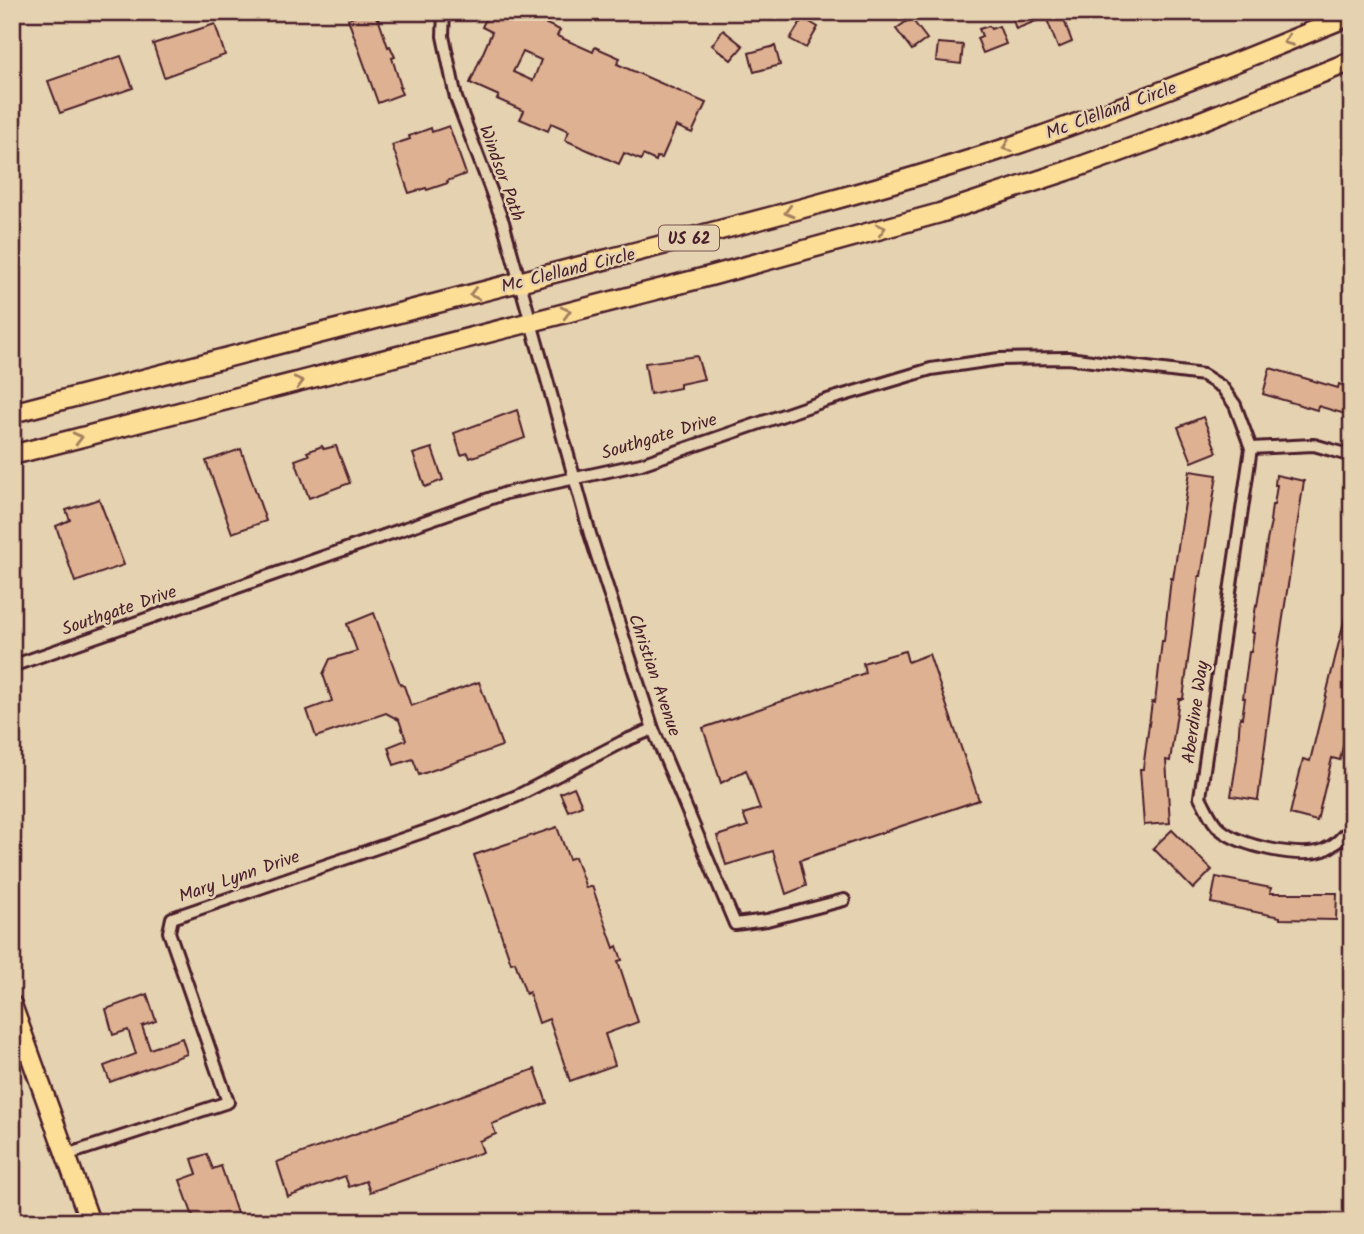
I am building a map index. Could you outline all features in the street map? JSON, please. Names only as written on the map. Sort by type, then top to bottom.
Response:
[{"type":"main road","name":"Mc Clelland Circle","points":[[12,413],[815,205],[1063,129],[1352,15]]},
{"type":"main road","name":"US 62","points":[[12,455],[764,262],[963,205],[1153,141],[1352,61]]},
{"type":"main road","points":[[12,1004],[90,1222]]},
{"type":"street","name":"Windsor Path","points":[[444,12],[443,36],[457,100],[503,222],[531,322]]},
{"type":"street","name":"Christian Avenue","points":[[531,322],[573,479],[653,729],[735,924],[767,920],[844,900]]},
{"type":"street","name":"Southgate Drive","points":[[12,666],[506,494],[641,464],[824,401],[931,369],[999,359],[1068,358],[1203,375],[1222,387],[1236,405],[1251,448]]},
{"type":"street","points":[[1251,448],[1314,445],[1352,456]]},
{"type":"street","name":"Aberdine Way","points":[[1251,448],[1200,797],[1217,828],[1233,838],[1267,848],[1305,854],[1325,849],[1344,836],[1352,825]]},
{"type":"street","name":"Mary Lynn Drive","points":[[66,1155],[228,1101],[169,932],[172,918],[458,820],[517,796],[653,729]]},
{"type":"building","points":[[374,12],[378,18],[388,47],[390,46],[395,57],[392,58],[402,94],[378,103],[348,19]]},
{"type":"building","points":[[489,12],[520,12],[560,30],[557,36],[593,52],[595,47],[620,58],[617,64],[706,103],[692,133],[676,126],[662,158],[657,157],[656,161],[643,155],[641,160],[624,153],[619,164],[565,140],[569,131],[551,123],[548,131],[520,119],[524,111],[470,83],[492,32],[482,27]],"holes":[[[523,52],[541,60],[533,81],[513,72]]]},
{"type":"building","points":[[1010,12],[1061,12],[1072,42],[1058,48],[1046,17],[1016,29]]},
{"type":"building","points":[[803,18],[818,27],[806,48],[790,39]]},
{"type":"building","points":[[911,18],[927,39],[912,50],[896,29]]},
{"type":"building","points":[[215,24],[225,55],[164,77],[153,44]]},
{"type":"building","points":[[989,26],[991,29],[999,26],[1006,44],[983,53],[977,38],[982,36],[979,29]]},
{"type":"building","points":[[723,30],[743,46],[731,60],[712,45]]},
{"type":"building","points":[[938,43],[963,45],[961,64],[936,61]]},
{"type":"building","points":[[775,46],[780,65],[754,72],[749,53]]},
{"type":"building","points":[[121,56],[133,88],[60,113],[48,81]]},
{"type":"building","points":[[449,126],[466,174],[427,190],[426,188],[409,193],[392,145],[431,128],[432,132]]},
{"type":"building","points":[[697,356],[704,379],[680,384],[680,388],[650,394],[645,363]]},
{"type":"building","points":[[1270,368],[1338,388],[1339,384],[1352,388],[1352,416],[1318,406],[1317,410],[1263,394]]},
{"type":"building","points":[[517,410],[525,438],[470,458],[468,453],[461,455],[454,433]]},
{"type":"building","points":[[1203,417],[1217,452],[1192,462],[1178,427]]},
{"type":"building","points":[[322,446],[324,449],[336,446],[350,483],[309,498],[295,460]]},
{"type":"building","points":[[432,448],[443,480],[425,487],[413,454]]},
{"type":"building","points":[[241,449],[266,521],[232,533],[206,461]]},
{"type":"building","points":[[1190,471],[1217,475],[1199,576],[1183,699],[1179,699],[1170,761],[1166,760],[1170,823],[1144,825],[1140,769],[1143,769],[1152,702],[1155,703],[1171,578],[1173,579]]},
{"type":"building","points":[[1276,475],[1304,481],[1258,800],[1231,796],[1249,652],[1277,485]]},
{"type":"building","points":[[99,499],[124,565],[75,582],[56,526],[70,520],[66,510]]},
{"type":"building","points":[[1348,605],[1352,605],[1352,714],[1350,713],[1340,760],[1332,758],[1317,821],[1290,814],[1303,759],[1310,761]]},
{"type":"building","points":[[374,613],[411,706],[479,682],[502,746],[419,775],[413,759],[394,765],[388,747],[406,740],[399,720],[386,713],[316,737],[307,710],[332,701],[323,674],[330,659],[357,651],[347,624]]},
{"type":"building","points":[[905,651],[908,662],[929,654],[979,800],[800,860],[806,886],[786,894],[773,851],[726,865],[717,836],[748,826],[743,814],[760,809],[746,770],[721,783],[703,728],[865,673],[863,663]]},
{"type":"building","points":[[574,787],[582,805],[568,811],[560,793]]},
{"type":"building","points":[[557,827],[569,859],[575,857],[586,888],[592,886],[614,948],[617,946],[622,960],[618,961],[638,1022],[605,1034],[615,1065],[570,1081],[549,1019],[539,1023],[515,962],[511,963],[474,855]]},
{"type":"building","points":[[1172,830],[1212,870],[1193,889],[1153,848]]},
{"type":"building","points":[[1216,877],[1271,888],[1270,893],[1337,893],[1336,920],[1280,919],[1211,903]]},
{"type":"building","points":[[147,994],[156,1021],[142,1026],[150,1049],[182,1038],[187,1054],[110,1082],[104,1066],[136,1054],[128,1030],[113,1035],[106,1009]]},
{"type":"building","points":[[535,1069],[547,1103],[492,1124],[496,1134],[479,1141],[483,1152],[370,1192],[366,1181],[349,1187],[345,1176],[288,1197],[277,1162]]},
{"type":"building","points":[[207,1154],[213,1169],[221,1166],[240,1222],[195,1222],[180,1180],[197,1174],[192,1159]]}]
